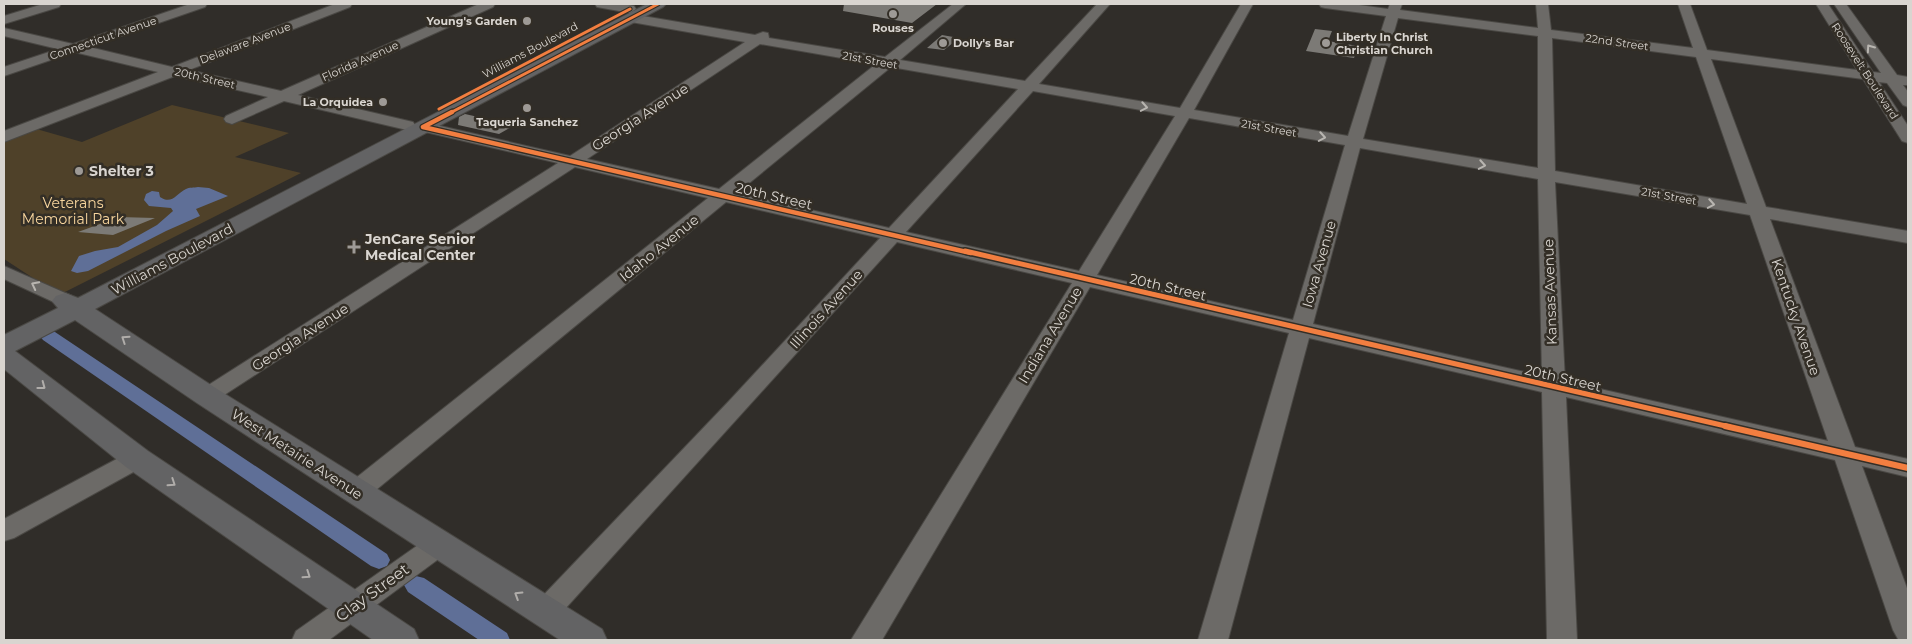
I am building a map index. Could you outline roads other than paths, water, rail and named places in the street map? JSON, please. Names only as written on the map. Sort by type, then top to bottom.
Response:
[{"type":"main road","name":"Williams Boulevard","points":[[6,333],[71,304],[375,153],[439,108],[642,8]]},
{"type":"main road","name":"Williams Boulevard","points":[[71,304],[642,8]]},
{"type":"main road","name":"West Metairie Avenue","points":[[71,304],[208,396],[589,640]]},
{"type":"main road","points":[[4,356],[137,459],[401,640]]},
{"type":"street","points":[[4,20],[55,4]]},
{"type":"street","name":"Connecticut Avenue","points":[[4,72],[201,4]]},
{"type":"street","name":"Delaware Avenue","points":[[4,137],[346,4]]},
{"type":"street","name":"Florida Avenue","points":[[232,119],[489,4]]},
{"type":"street","name":"21st Street","points":[[601,4],[642,8],[763,36],[1757,205],[1908,237]]},
{"type":"street","name":"Idaho Avenue","points":[[356,492],[960,4]]},
{"type":"street","name":"Illinois Avenue","points":[[545,612],[893,236],[1104,4]]},
{"type":"street","name":"Indiana Avenue","points":[[866,640],[1187,108],[1247,4]]},
{"type":"street","name":"22nd Street","points":[[1325,4],[1395,8],[1545,33],[1908,81]]},
{"type":"street","name":"Kansas Avenue","points":[[1542,4],[1545,33],[1546,169],[1562,640]]},
{"type":"street","name":"Kentucky Avenue","points":[[1684,4],[1908,630]]},
{"type":"street","name":"Roosevelt Boulevard","points":[[1822,4],[1908,138]]},
{"type":"street","name":"Roosevelt Boulevard","points":[[1840,4],[1908,102]]},
{"type":"street","name":"Iowa Avenue","points":[[1213,640],[1356,137],[1395,8]]},
{"type":"street","name":"20th Street","points":[[4,32],[1908,468]]},
{"type":"street","name":"Georgia Avenue","points":[[208,396],[763,36]]},
{"type":"street","name":"21st Street","points":[[1757,205],[1908,223]]},
{"type":"street","name":"West Metairie Avenue","points":[[4,272],[71,304]]},
{"type":"street","points":[[4,531],[137,459]]},
{"type":"street","name":"Clay Street","points":[[307,640],[438,545]]},
{"type":"water","points":[[187,188],[209,188],[228,196],[196,209],[200,216],[166,231],[88,271],[77,273],[71,271],[79,256],[118,247],[157,225],[173,211],[171,208],[149,206],[144,200],[146,194],[152,191],[159,192],[160,197],[168,200],[174,198]]},
{"type":"waterway","points":[[49,336],[379,560]]},
{"type":"waterway","points":[[416,585],[498,640]]},
{"type":"place","name":"Rouses","points":[[893,14]]},
{"type":"place","name":"Young's Garden","points":[[527,21]]},
{"type":"place","name":"Dolly's Bar","points":[[943,43]]},
{"type":"place","name":"Liberty In Christ Christian Church","points":[[1326,43]]},
{"type":"place","name":"La Orquidea","points":[[383,102]]},
{"type":"place","name":"Taqueria Sanchez","points":[[527,108]]},
{"type":"place","name":"Shelter 3","points":[[79,171]]},
{"type":"place","name":"JenCare Senior Medical Center","points":[[354,247]]},
{"type":"park label","name":"Veterans Memorial Park","points":[[73,212]]}]
